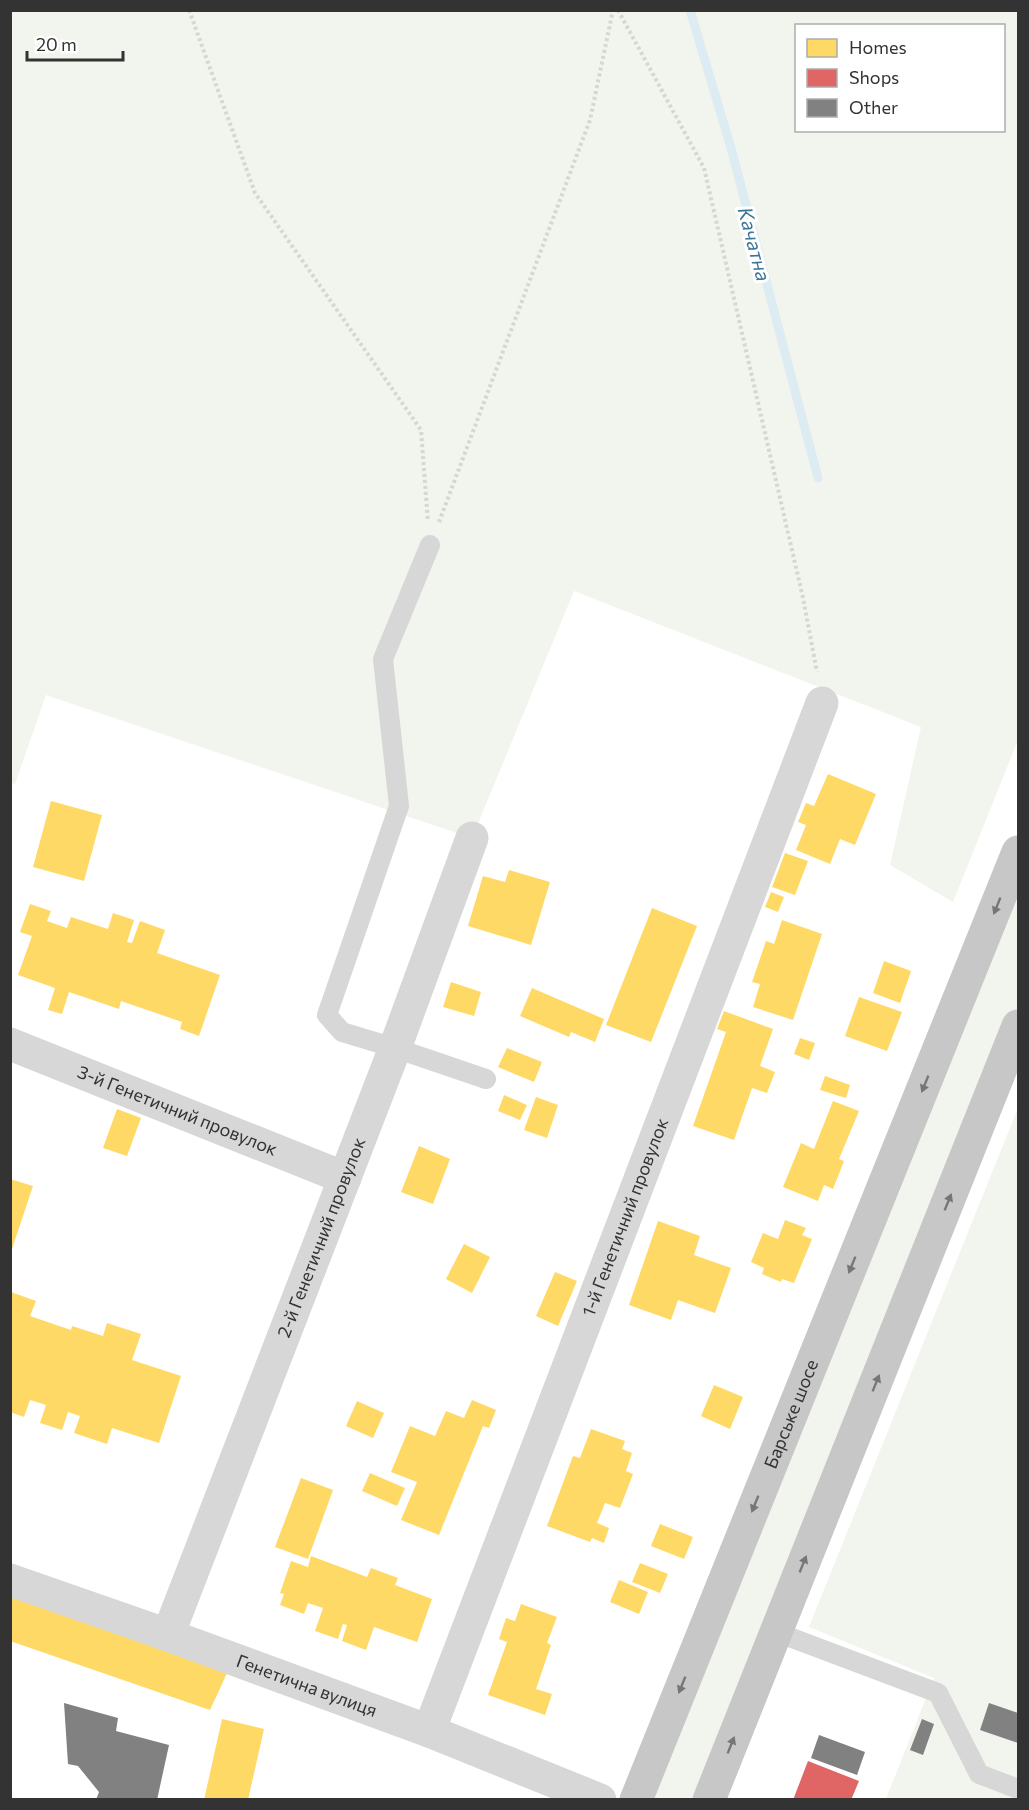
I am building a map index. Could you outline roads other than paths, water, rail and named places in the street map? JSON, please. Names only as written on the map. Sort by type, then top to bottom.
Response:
[{"type":"highway","name":"Барське шосе","points":[[636,1800],[1018,852]]},
{"type":"highway","points":[[709,1800],[1018,1026]]},
{"type":"street","name":"1-й Генетичний провулок","points":[[429,1731],[822,702]]},
{"type":"street","name":"2-й Генетичний провулок","points":[[168,1635],[395,1048],[472,838]]},
{"type":"street","name":"3-й Генетичний провулок","points":[[10,1044],[345,1178]]},
{"type":"street","name":"Генетична вулиця","points":[[10,1580],[168,1635],[429,1731],[600,1800]]},
{"type":"lane","points":[[430,546],[383,659],[399,806],[327,1015],[342,1032],[486,1079]]},
{"type":"lane","points":[[776,1632],[938,1694],[980,1774],[1018,1789]]},
{"type":"waterway","name":"Качатна","points":[[690,10],[731,148],[818,478]]}]
